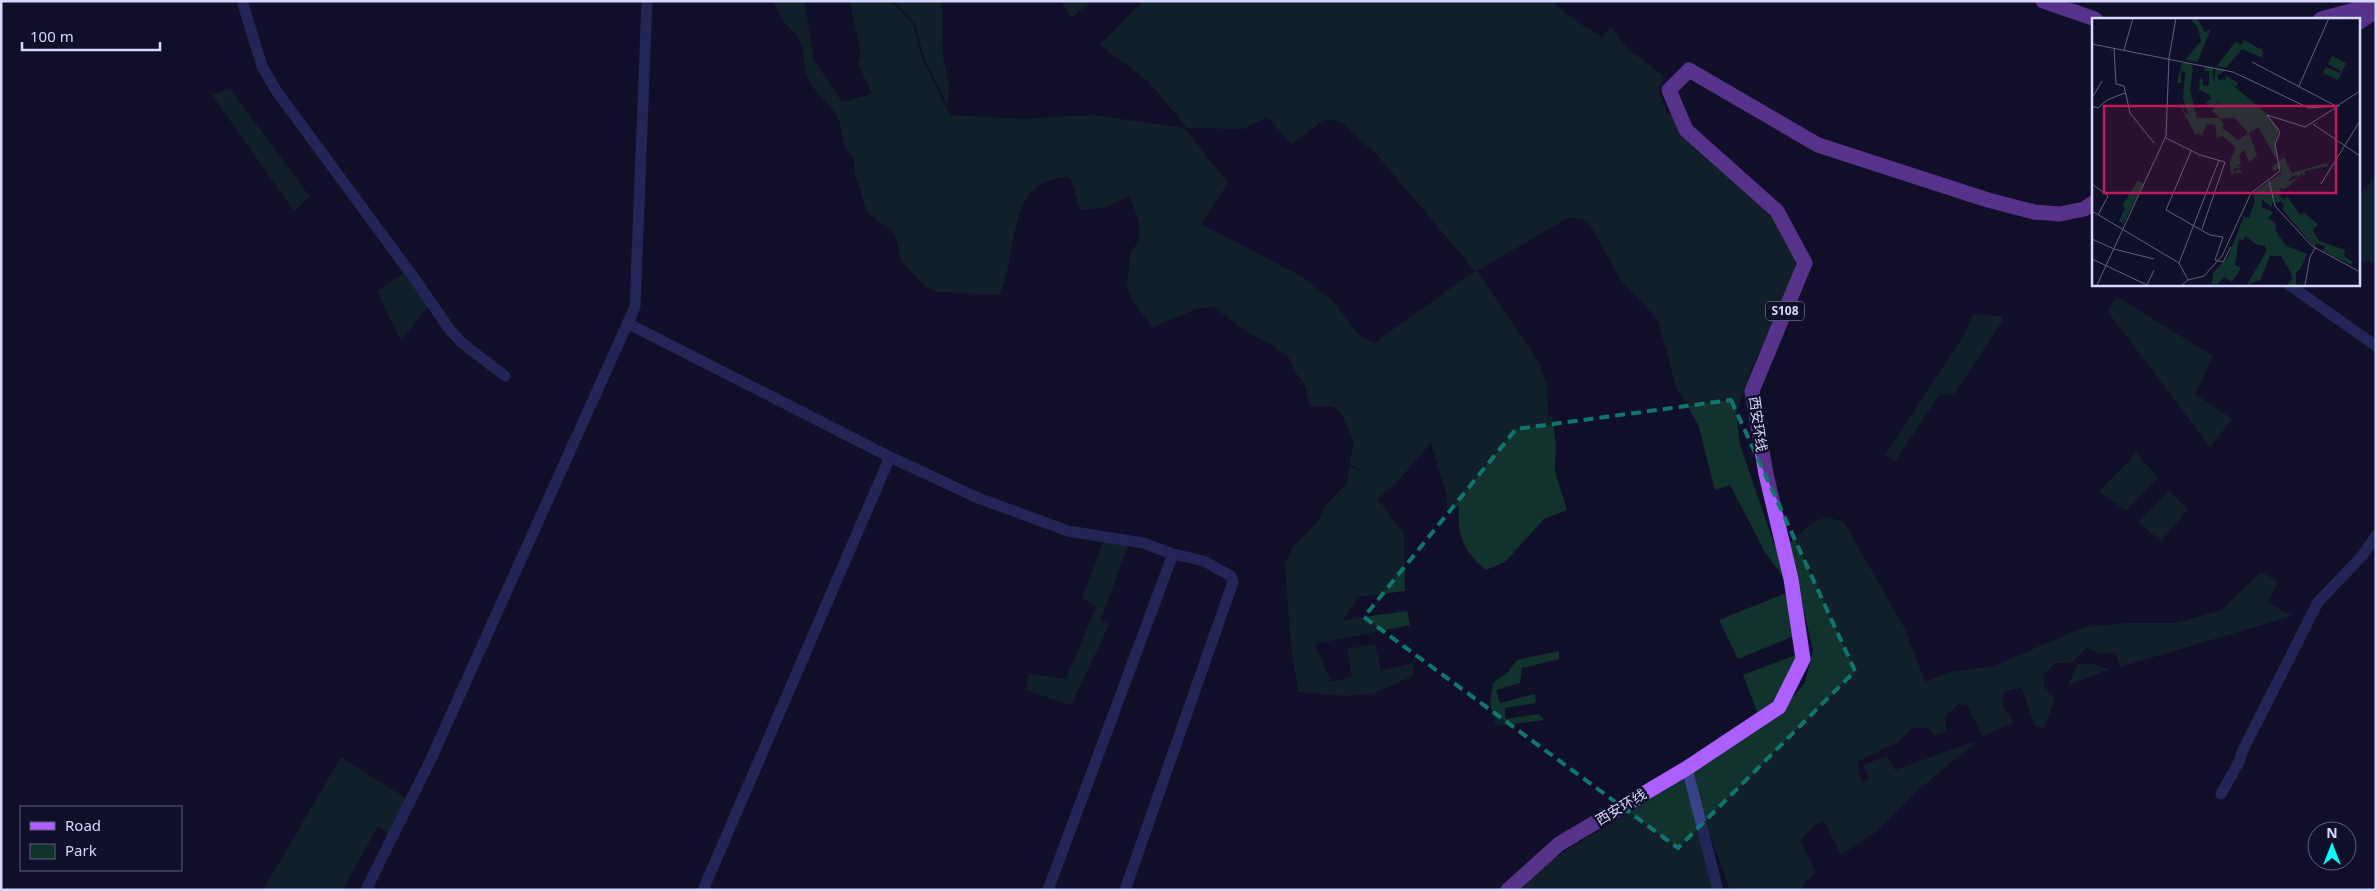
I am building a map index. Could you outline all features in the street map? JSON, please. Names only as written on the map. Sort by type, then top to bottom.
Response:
[{"type":"main road","points":[[2043,1],[2092,18]]},
{"type":"main road","points":[[2325,18],[2376,4]]},
{"type":"main road","points":[[2360,22],[2376,11]]},
{"type":"main road","name":"西安环线","points":[[1508,890],[1559,844],[1687,768],[1779,707],[1803,659],[1791,579],[1766,474],[1752,391],[1805,263],[1777,211],[1686,130],[1669,90],[1689,70],[1818,145],[1988,200],[2034,212],[2060,214],[2092,204]]},
{"type":"street","points":[[242,1],[262,66],[275,90],[414,278],[450,330],[462,343],[505,376]]},
{"type":"street","points":[[366,890],[431,759],[627,323],[636,307],[647,1]]},
{"type":"street","points":[[2289,285],[2376,346]]},
{"type":"street","points":[[627,323],[890,457],[978,498],[1068,531],[1143,543],[1173,554],[1204,561],[1231,576],[1233,582],[1125,890]]},
{"type":"street","points":[[703,890],[890,457]]},
{"type":"street","points":[[2221,794],[2239,762],[2242,752],[2318,602],[2362,556],[2376,536]]},
{"type":"street","points":[[1048,890],[1173,554]]},
{"type":"street","points":[[1687,768],[1718,890]]},
{"type":"highlighted area","points":[[1731,400],[1855,671],[1678,848],[1364,617],[1516,429]]},
{"type":"green space","points":[[773,1],[804,1],[814,60],[842,102],[872,94],[857,61],[861,56],[850,1],[892,1],[913,24],[922,58],[950,115],[1023,119],[1091,115],[1179,127],[1186,130],[1228,183],[1201,224],[1301,276],[1334,302],[1358,334],[1374,343],[1475,271],[1377,155],[1341,122],[1325,119],[1292,144],[1267,117],[1243,129],[1187,128],[1149,82],[1100,45],[1143,1],[1551,1],[1579,23],[1602,37],[1611,27],[1628,49],[1664,76],[1659,92],[1667,112],[1738,177],[1789,235],[1795,256],[1794,280],[1752,367],[1736,414],[1740,445],[1788,584],[1765,552],[1730,485],[1715,490],[1698,424],[1676,387],[1658,320],[1620,279],[1588,221],[1569,217],[1477,271],[1539,362],[1547,385],[1548,417],[1552,416],[1556,444],[1555,472],[1567,510],[1544,519],[1505,562],[1486,570],[1472,556],[1463,542],[1459,526],[1459,506],[1447,508],[1447,496],[1431,443],[1396,483],[1377,499],[1404,534],[1405,591],[1358,597],[1343,620],[1407,611],[1410,625],[1315,644],[1331,682],[1352,677],[1347,649],[1375,644],[1381,671],[1413,663],[1414,674],[1417,674],[1373,694],[1347,696],[1298,692],[1291,646],[1285,561],[1287,561],[1292,548],[1317,522],[1325,506],[1346,484],[1350,467],[1365,473],[1350,464],[1354,441],[1342,415],[1333,407],[1310,406],[1304,383],[1295,372],[1289,358],[1272,345],[1250,334],[1214,307],[1199,308],[1153,327],[1134,304],[1127,289],[1130,252],[1138,243],[1139,232],[1139,222],[1130,196],[1105,208],[1084,210],[1080,209],[1071,180],[1068,177],[1047,181],[1033,191],[1023,205],[1017,221],[1005,278],[999,295],[938,292],[924,286],[902,262],[895,234],[867,212],[855,173],[854,157],[844,145],[837,116],[810,83],[805,71],[799,39],[784,22]]},
{"type":"green space","points":[[894,1],[942,1],[943,58],[949,82],[948,106],[924,58],[915,24]]},
{"type":"green space","points":[[1061,1],[1092,1],[1071,18]]},
{"type":"green space","points":[[230,89],[310,197],[294,211],[212,95]]},
{"type":"green space","points":[[2376,174],[2376,263],[2360,260],[2360,194]]},
{"type":"green space","points":[[411,268],[431,303],[401,341],[377,291]]},
{"type":"green space","points":[[2116,296],[2213,356],[2195,394],[2232,419],[2210,447],[2108,312]]},
{"type":"green space","points":[[1973,314],[2002,316],[2002,321],[1954,395],[1940,394],[1895,461],[1885,455],[1964,335]]},
{"type":"green space","points":[[2135,451],[2158,478],[2126,511],[2099,491],[2130,460]]},
{"type":"green space","points":[[2169,491],[2188,510],[2161,541],[2138,522]]},
{"type":"green space","points":[[1827,517],[1844,522],[1905,629],[1925,682],[1950,672],[1994,666],[2084,627],[2127,623],[2175,623],[2220,611],[2261,572],[2278,582],[2268,602],[2292,616],[2120,667],[2116,652],[2099,654],[2087,647],[2071,663],[2055,663],[2043,675],[2045,688],[2055,698],[2044,729],[2034,725],[2022,687],[2004,692],[2003,706],[2014,722],[1983,737],[1967,705],[1959,704],[1945,716],[1946,732],[1935,735],[1927,728],[1913,728],[1898,742],[1857,762],[1862,782],[1869,778],[1863,765],[1887,756],[1895,770],[1979,740],[1918,790],[1877,831],[1841,855],[1824,821],[1812,828],[1800,841],[1816,873],[1805,882],[1802,890],[1730,890],[1688,773],[1775,717],[1805,683],[1813,650],[1788,544],[1812,523]]},
{"type":"green space","points":[[1105,537],[1130,540],[1101,619],[1109,625],[1071,705],[1025,690],[1029,674],[1066,679],[1096,607],[1082,598]]},
{"type":"green space","points":[[1791,591],[1801,633],[1738,659],[1719,620]]},
{"type":"green space","points":[[1559,651],[1559,659],[1522,668],[1520,683],[1496,690],[1500,703],[1535,694],[1536,703],[1505,708],[1505,719],[1539,714],[1544,720],[1496,726],[1490,703],[1493,683],[1508,672],[1517,660]]},
{"type":"green space","points":[[1801,653],[1785,691],[1758,714],[1743,675]]},
{"type":"green space","points":[[2088,663],[2109,669],[2068,686],[2077,665]]},
{"type":"green space","points":[[341,757],[409,800],[392,836],[378,826],[342,890],[263,890]]},
{"type":"green space","points":[[1683,775],[1724,890],[1522,890],[1523,885],[1546,863],[1646,802]]}]
